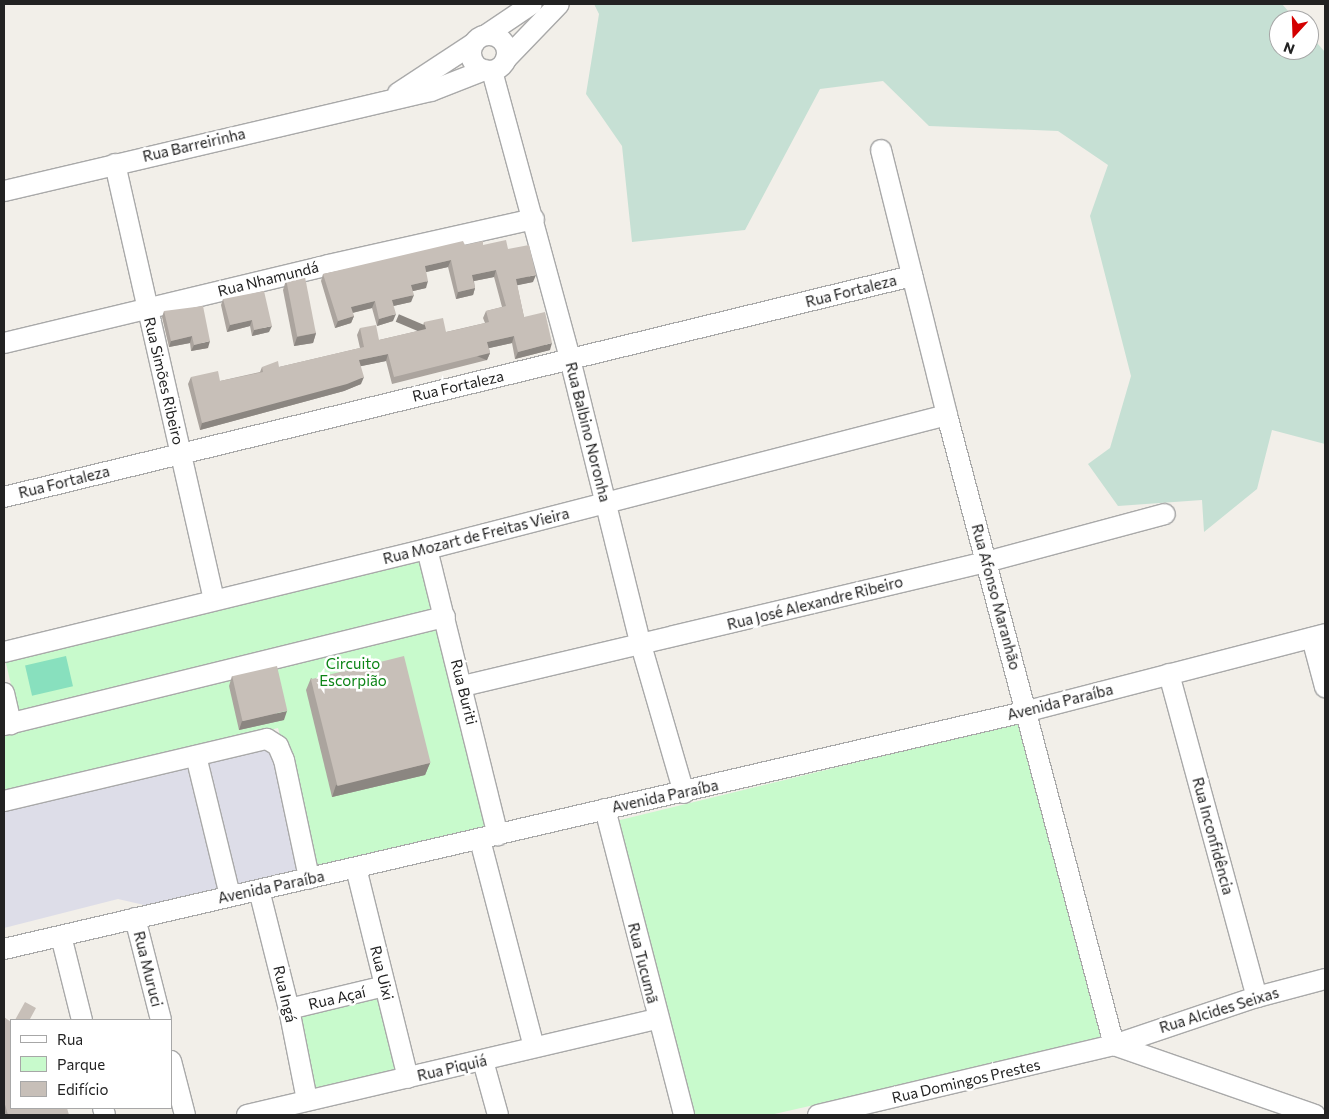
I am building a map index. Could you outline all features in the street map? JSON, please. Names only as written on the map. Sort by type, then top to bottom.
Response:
[{"type":"street","name":"Rua Barreirinha","points":[[384,101],[532,4]]},
{"type":"street","name":"Rua Barreirinha","points":[[4,191],[452,85],[494,67],[559,4]]},
{"type":"street","points":[[501,38],[508,52],[494,67],[479,68],[472,56],[480,39],[501,38]]},
{"type":"street","name":"Rua Balbino Noronha","points":[[494,67],[641,645],[684,792]]},
{"type":"street","name":"Rua Afonso Maranhão","points":[[881,150],[947,415],[1028,711],[1114,1044]]},
{"type":"street","name":"Rua Simões Ribeiro","points":[[115,164],[214,599]]},
{"type":"street","name":"Rua Nhamundá","points":[[4,343],[534,219]]},
{"type":"street","name":"Rua Fortaleza","points":[[4,497],[912,276]]},
{"type":"street","name":"Rua Mozart de Freitas Vieira","points":[[4,652],[214,599],[427,549],[947,415]]},
{"type":"street","name":"Rua José Alexandre Ribeiro","points":[[464,686],[986,562],[1165,514]]},
{"type":"street","name":"Rua Buriti","points":[[427,549],[464,686],[489,838],[534,1047]]},
{"type":"street","points":[[4,693],[7,725],[445,617]]},
{"type":"street","points":[[1319,636],[1325,687]]},
{"type":"street","name":"Avenida Paraíba","points":[[4,949],[489,838],[605,809],[1028,711],[1319,636]]},
{"type":"street","name":"Rua Inconfidência","points":[[1169,674],[1257,997]]},
{"type":"street","points":[[4,801],[196,756],[263,738],[278,746],[288,775],[309,878]]},
{"type":"street","points":[[196,756],[230,896]]},
{"type":"street","name":"Rua Tucumã","points":[[605,809],[657,1019],[684,1115]]},
{"type":"street","name":"Rua Uixi","points":[[356,868],[408,1078]]},
{"type":"street","name":"Rua Ingá","points":[[259,890],[290,1009],[307,1100]]},
{"type":"street","name":"Rua Muruci","points":[[135,918],[161,1019]]},
{"type":"street","points":[[61,936],[82,1019]]},
{"type":"street","name":"Rua Alcides Seixas","points":[[1114,1044],[1257,997],[1325,979]]},
{"type":"street","name":"Rua Açaí","points":[[290,1009],[385,986]]},
{"type":"street","name":"Rua Piquiá","points":[[247,1115],[657,1019]]},
{"type":"street","points":[[1114,1044],[1315,1115]]},
{"type":"street","name":"Rua Domingos Prestes","points":[[818,1115],[887,1108],[1114,1044]]},
{"type":"street","points":[[484,1061],[498,1115]]},
{"type":"street","points":[[172,1065],[185,1115]]},
{"type":"green space","points":[[594,4],[1282,4],[1287,10],[1269,10],[1269,60],[1319,60],[1319,45],[1325,52],[1325,444],[1272,430],[1257,489],[1204,532],[1202,500],[1118,506],[1088,464],[1110,448],[1131,376],[1090,216],[1108,165],[1058,131],[929,126],[883,81],[820,89],[745,230],[632,242],[622,146],[586,94],[599,14]]},
{"type":"green space","name":"Circuito Escorpião","points":[[422,558],[488,828],[315,869],[278,728],[4,794],[4,733],[21,727],[5,659]]},
{"type":"green space","points":[[66,656],[73,686],[32,696],[25,665]]},
{"type":"green space","points":[[1019,723],[1105,1039],[770,1115],[694,1115],[616,821]]},
{"type":"green space","points":[[383,990],[403,1075],[314,1095],[294,1010]]},
{"type":"shaded area","points":[[270,747],[299,871],[157,908],[118,899],[4,928],[4,810]]},
{"type":"building","points":[[506,240],[508,249],[529,245],[536,275],[516,279],[524,317],[545,312],[552,343],[518,352],[514,336],[487,342],[490,353],[394,377],[388,354],[359,360],[364,377],[347,384],[202,423],[191,377],[218,371],[220,381],[263,372],[262,367],[278,361],[279,367],[364,347],[360,328],[376,325],[379,340],[426,329],[424,322],[443,318],[446,332],[460,329],[489,322],[486,311],[506,306],[496,270],[472,275],[475,288],[458,292],[451,260],[425,266],[428,281],[411,285],[414,295],[392,300],[396,314],[379,319],[375,301],[351,307],[354,316],[338,321],[323,274],[463,241],[465,245],[483,241],[483,245]]},
{"type":"building","points":[[305,277],[316,333],[297,337],[286,281]]},
{"type":"building","points":[[264,291],[272,326],[254,330],[252,320],[230,325],[223,299]]},
{"type":"building","points":[[203,306],[210,341],[194,345],[192,336],[171,341],[164,311]]},
{"type":"building","points":[[404,656],[431,763],[337,786],[311,679]]},
{"type":"building","points":[[277,666],[287,711],[243,721],[232,676]]},
{"type":"building","points":[[25,1002],[36,1008],[30,1019],[16,1019]]},
{"type":"building","points":[[4,1017],[10,1021],[10,1109],[67,1109],[69,1115],[8,1115],[4,1101]]}]
